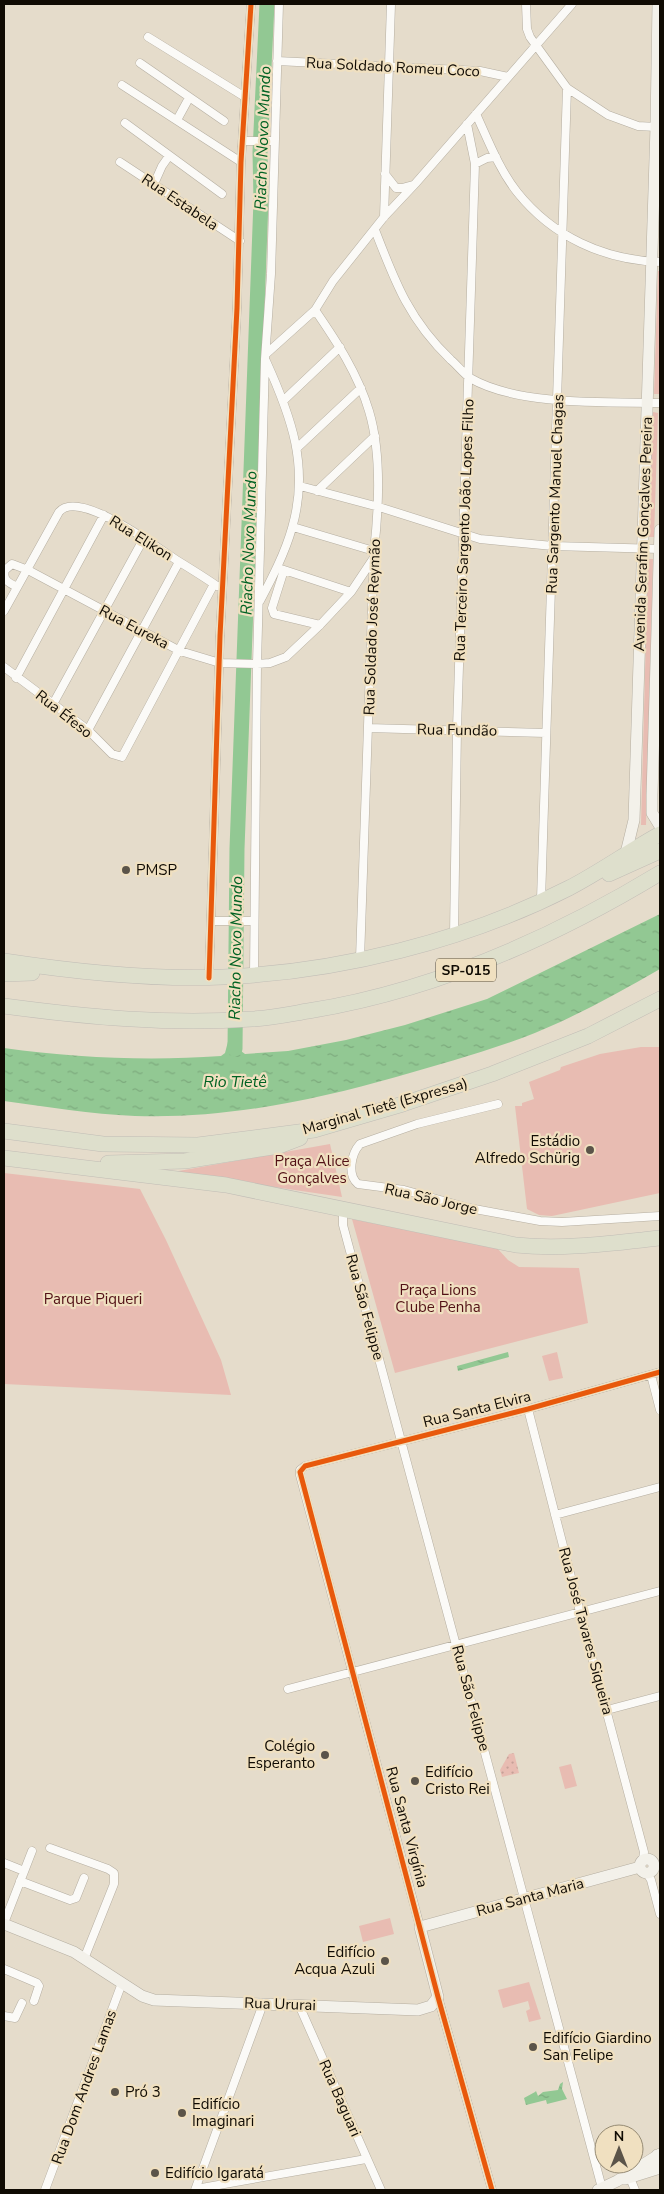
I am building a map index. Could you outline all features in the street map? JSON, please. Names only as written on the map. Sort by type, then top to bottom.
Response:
[{"type":"highway","points":[[4,961],[78,972],[125,976],[216,977],[324,966],[454,936],[569,887],[660,834]]},
{"type":"highway","points":[[569,887],[578,888],[586,885],[660,851]]},
{"type":"highway","name":"SP-015","points":[[4,1006],[125,1020],[218,1021],[254,1019],[370,1000],[466,970],[542,938],[622,896],[660,873]]},
{"type":"highway","points":[[4,974],[23,972],[71,975],[78,972]]},
{"type":"highway","name":"Marginal Tietê (Expressa)","points":[[4,1131],[103,1144],[198,1145],[314,1130],[403,1104],[492,1074],[588,1036],[660,999]]},
{"type":"highway","points":[[11,1159],[27,1157],[108,1164],[185,1161],[280,1146],[314,1130]]},
{"type":"highway","points":[[11,1159],[226,1185],[500,1242],[535,1247],[588,1245],[660,1238]]},
{"type":"main road","name":"Avenida Serafim Gonçalves Pereira","points":[[626,853],[634,820],[647,402],[656,262],[658,4]]},
{"type":"main road","name":"Avenida Serafim Gonçalves Pereira","points":[[660,530],[652,813],[660,826]]},
{"type":"main road","name":"Rua Santa Maria","points":[[420,1927],[649,1865]]},
{"type":"main road","name":"Rua Ururai","points":[[4,1923],[74,1952],[142,1996],[154,2000],[418,2010],[431,2006],[438,1997]]},
{"type":"main road","name":"Rua Santa Virgínia","points":[[420,1927],[438,1997]]},
{"type":"main road","points":[[600,2189],[618,2181],[659,2155]]},
{"type":"main road","points":[[618,2181],[660,2168],[656,2163],[659,2155]]},
{"type":"street","points":[[216,977],[211,921],[220,663],[240,241],[241,162],[246,141],[245,97],[251,4]]},
{"type":"street","points":[[250,975],[254,921],[254,664],[259,604],[266,357],[272,274],[271,141],[279,4]]},
{"type":"street","points":[[384,217],[391,4]]},
{"type":"street","points":[[526,4],[527,29],[536,45],[567,88],[595,108],[618,120],[638,126],[656,128]]},
{"type":"street","points":[[266,357],[315,310],[333,281],[384,217],[572,4]]},
{"type":"street","points":[[148,37],[245,97]]},
{"type":"street","name":"Rua Soldado Romeu Coco","points":[[277,61],[480,71],[508,77]]},
{"type":"street","points":[[140,63],[224,121]]},
{"type":"street","points":[[122,85],[241,162]]},
{"type":"street","name":"Rua Sargento Manuel Chagas","points":[[541,900],[567,88]]},
{"type":"street","points":[[177,120],[190,98]]},
{"type":"street","points":[[476,114],[496,157],[516,191],[535,212],[561,232],[584,246],[618,258],[656,262]]},
{"type":"street","points":[[125,123],[222,194]]},
{"type":"street","name":"Rua Terceiro Sargento João Lopes Filho","points":[[454,936],[457,729],[474,164],[467,124]]},
{"type":"street","points":[[246,141],[271,141]]},
{"type":"street","points":[[154,184],[169,156]]},
{"type":"street","points":[[474,164],[487,158],[496,157]]},
{"type":"street","name":"Rua Estabela","points":[[120,162],[240,241]]},
{"type":"street","points":[[385,174],[396,188],[415,184]]},
{"type":"street","points":[[375,230],[395,280],[418,324],[431,341],[469,377],[510,392],[558,400],[660,403]]},
{"type":"street","name":"Rua Soldado José Reymão","points":[[315,310],[340,347],[361,388],[375,436],[379,507],[374,554],[360,959]]},
{"type":"street","points":[[284,400],[340,347]]},
{"type":"street","points":[[266,357],[284,400],[298,448],[300,486],[272,608],[274,614],[320,625]]},
{"type":"street","points":[[298,448],[361,388]]},
{"type":"street","points":[[317,490],[375,436]]},
{"type":"street","points":[[300,486],[379,507],[463,535],[501,542],[553,546],[660,549]]},
{"type":"street","name":"Rua Elikon","points":[[28,570],[62,509],[78,507],[104,515],[123,524],[223,590]]},
{"type":"street","points":[[16,678],[104,515]]},
{"type":"street","points":[[292,527],[374,554]]},
{"type":"street","points":[[53,704],[106,611],[144,538]]},
{"type":"street","name":"Rua Eureka","points":[[17,588],[6,581],[4,572],[10,565],[19,565],[180,651],[220,663],[270,663],[286,656],[320,625],[351,592],[374,554]]},
{"type":"street","points":[[88,730],[178,562]]},
{"type":"street","points":[[259,604],[280,569]]},
{"type":"street","points":[[280,569],[351,592]]},
{"type":"street","points":[[4,611],[28,570]]},
{"type":"street","points":[[180,651],[214,584]]},
{"type":"street","name":"Rua Éfeso","points":[[4,667],[16,678],[88,730],[112,754],[124,756],[180,651]]},
{"type":"street","name":"Rua Fundão","points":[[368,728],[546,733]]},
{"type":"street","points":[[211,921],[254,921]]},
{"type":"street","name":"Rua São Jorge","points":[[498,1104],[417,1124],[360,1144],[353,1157],[352,1172],[354,1180],[358,1184],[404,1190],[469,1208],[540,1221],[562,1222],[660,1216]]},
{"type":"street","name":"Rua São Felippe","points":[[343,1208],[343,1225],[525,1899],[600,2189]]},
{"type":"street","name":"Rua Santa Elvira","points":[[300,1470],[305,1466],[528,1409],[660,1372]]},
{"type":"street","points":[[651,1375],[660,1410]]},
{"type":"street","name":"Rua José Tavares Siqueira","points":[[528,1409],[580,1612],[649,1865],[660,1914]]},
{"type":"street","name":"Rua Santa Virgínia","points":[[300,1470],[300,1476],[420,1927]]},
{"type":"street","points":[[555,1515],[660,1487]]},
{"type":"street","points":[[288,1689],[660,1591]]},
{"type":"street","points":[[607,1710],[660,1696]]},
{"type":"street","points":[[50,1848],[108,1869],[114,1873],[114,1884],[84,1959]]},
{"type":"street","points":[[4,1923],[32,1851]]},
{"type":"street","points":[[4,1863],[24,1871]]},
{"type":"street","points":[[20,1881],[70,1900],[76,1898],[84,1878]]},
{"type":"street","points":[[4,1969],[36,1982],[39,1986],[34,2001]]},
{"type":"street","name":"Rua Dom Andres Lamas","points":[[46,2190],[122,1983]]},
{"type":"street","name":"Rua Santa Virgínia","points":[[438,1997],[492,2190]]},
{"type":"street","points":[[4,2016],[16,2018],[22,2003]]},
{"type":"street","points":[[263,2004],[196,2189],[366,2159]]},
{"type":"street","name":"Rua Baguari","points":[[299,2005],[381,2190]]},
{"type":"street","points":[[630,2178],[635,2190]]},
{"type":"green space","points":[[658,271],[660,271],[659,394],[654,394]]},
{"type":"green space","points":[[653,412],[658,413],[654,537],[649,537]]},
{"type":"green space","points":[[648,559],[653,559],[646,825],[641,825]]},
{"type":"green space","name":"Estádio Alfredo Schürig","points":[[641,1047],[660,1047],[660,1193],[552,1216],[539,1215],[527,1209],[515,1106],[522,1106],[522,1103],[534,1099],[529,1082],[560,1070],[561,1067],[600,1054]]},
{"type":"green space","name":"Praça Alice Gonçalves","points":[[330,1144],[342,1197],[173,1172]]},
{"type":"green space","name":"Parque Piqueri","points":[[4,1173],[140,1189],[166,1240],[221,1360],[231,1395],[4,1384]]},
{"type":"green space","name":"Praça Lions Clube Penha","points":[[352,1219],[497,1248],[508,1260],[519,1267],[579,1268],[588,1323],[395,1373]]},
{"type":"green space","points":[[557,1352],[563,1378],[549,1381],[542,1356]]},
{"type":"green space","points":[[514,1753],[519,1773],[502,1777],[500,1770],[509,1754]]},
{"type":"green space","points":[[571,1764],[577,1786],[565,1789],[559,1767]]},
{"type":"green space","points":[[390,1918],[394,1934],[363,1942],[359,1926]]},
{"type":"green space","points":[[529,1982],[541,2019],[529,2022],[526,2011],[530,2009],[528,2001],[503,2008],[498,1990]]},
{"type":"water","name":"Rio Tietê","points":[[660,914],[660,969],[627,988],[540,1031],[490,1049],[396,1077],[300,1101],[201,1115],[119,1115],[4,1101],[4,1048],[85,1056],[167,1058],[221,1056],[225,1053],[231,1030],[241,1030],[241,1051],[245,1054],[288,1051],[346,1040],[405,1025],[487,999]]},
{"type":"water","points":[[508,1352],[509,1357],[458,1371],[457,1366]]},
{"type":"water","points":[[563,2082],[562,2089],[567,2099],[547,2104],[546,2100],[526,2105],[524,2098],[536,2091],[538,2096],[543,2092],[558,2090]]},
{"type":"waterway","name":"Riacho Novo Mundo","points":[[235,1049],[237,849],[261,200],[260,152],[267,4]]},
{"type":"cycle path","points":[[209,978],[220,636],[237,308],[241,162],[251,4]]},
{"type":"cycle path","points":[[492,2190],[438,1997],[300,1472],[305,1466],[528,1409],[660,1372]]},
{"type":"place","name":"PMSP","points":[[126,870]]},
{"type":"place","name":"Estádio Alfredo Schürig","points":[[590,1150]]},
{"type":"place","name":"Colégio Esperanto","points":[[325,1755]]},
{"type":"place","name":"Edifício Cristo Rei","points":[[415,1781]]},
{"type":"place","name":"Edifício Acqua Azuli","points":[[385,1961]]},
{"type":"place","name":"Edifício Giardino San Felipe","points":[[533,2047]]},
{"type":"place","name":"Pró 3","points":[[115,2092]]},
{"type":"place","name":"Edifício Imaginari","points":[[182,2113]]},
{"type":"place","name":"Edifício Igaratá","points":[[155,2173]]}]
